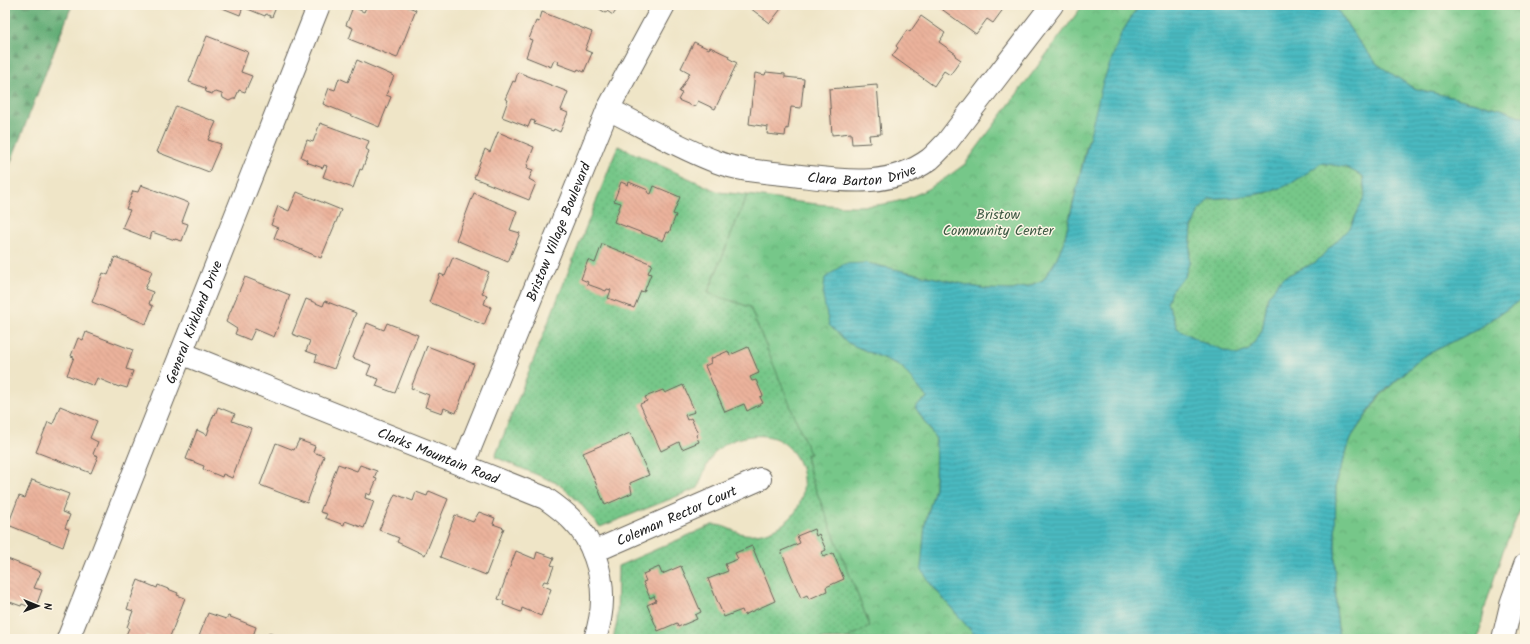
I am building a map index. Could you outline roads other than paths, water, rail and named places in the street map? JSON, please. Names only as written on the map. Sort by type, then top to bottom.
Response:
[{"type":"street","name":"General Kirkland Drive","points":[[68,639],[319,5]]},
{"type":"street","name":"Bristow Village Boulevard","points":[[463,464],[608,108],[664,5]]},
{"type":"street","name":"Clara Barton Drive","points":[[608,108],[697,153],[718,162],[736,167],[755,171],[846,181],[863,182],[892,177],[916,168],[931,158],[947,142],[1052,5]]},
{"type":"street","name":"Clarks Mountain Road","points":[[182,353],[545,498],[574,521],[586,538],[593,552],[603,599],[595,639]]},
{"type":"street","name":"Coleman Rector Court","points":[[593,552],[760,479]]},
{"type":"street","points":[[1503,639],[1512,601],[1525,565]]},
{"type":"water","points":[[1139,5],[1334,5],[1357,39],[1377,64],[1413,88],[1501,109],[1525,118],[1525,292],[1523,298],[1478,329],[1422,357],[1378,397],[1352,436],[1336,481],[1336,610],[1339,639],[978,639],[929,582],[921,568],[925,524],[935,488],[936,439],[915,407],[927,398],[901,366],[848,343],[829,325],[823,297],[825,278],[844,264],[866,263],[986,289],[1012,290],[1029,286],[1043,280],[1055,262],[1064,241],[1102,85],[1121,34]],"holes":[[[1321,163],[1345,167],[1363,176],[1365,196],[1351,226],[1316,262],[1282,278],[1268,296],[1262,331],[1249,350],[1237,355],[1201,342],[1177,328],[1168,303],[1173,288],[1185,276],[1189,263],[1192,228],[1198,212],[1209,199],[1246,196],[1273,191],[1292,183]]]},
{"type":"park label","name":"Bristow Community Center","points":[[998,222]]}]
